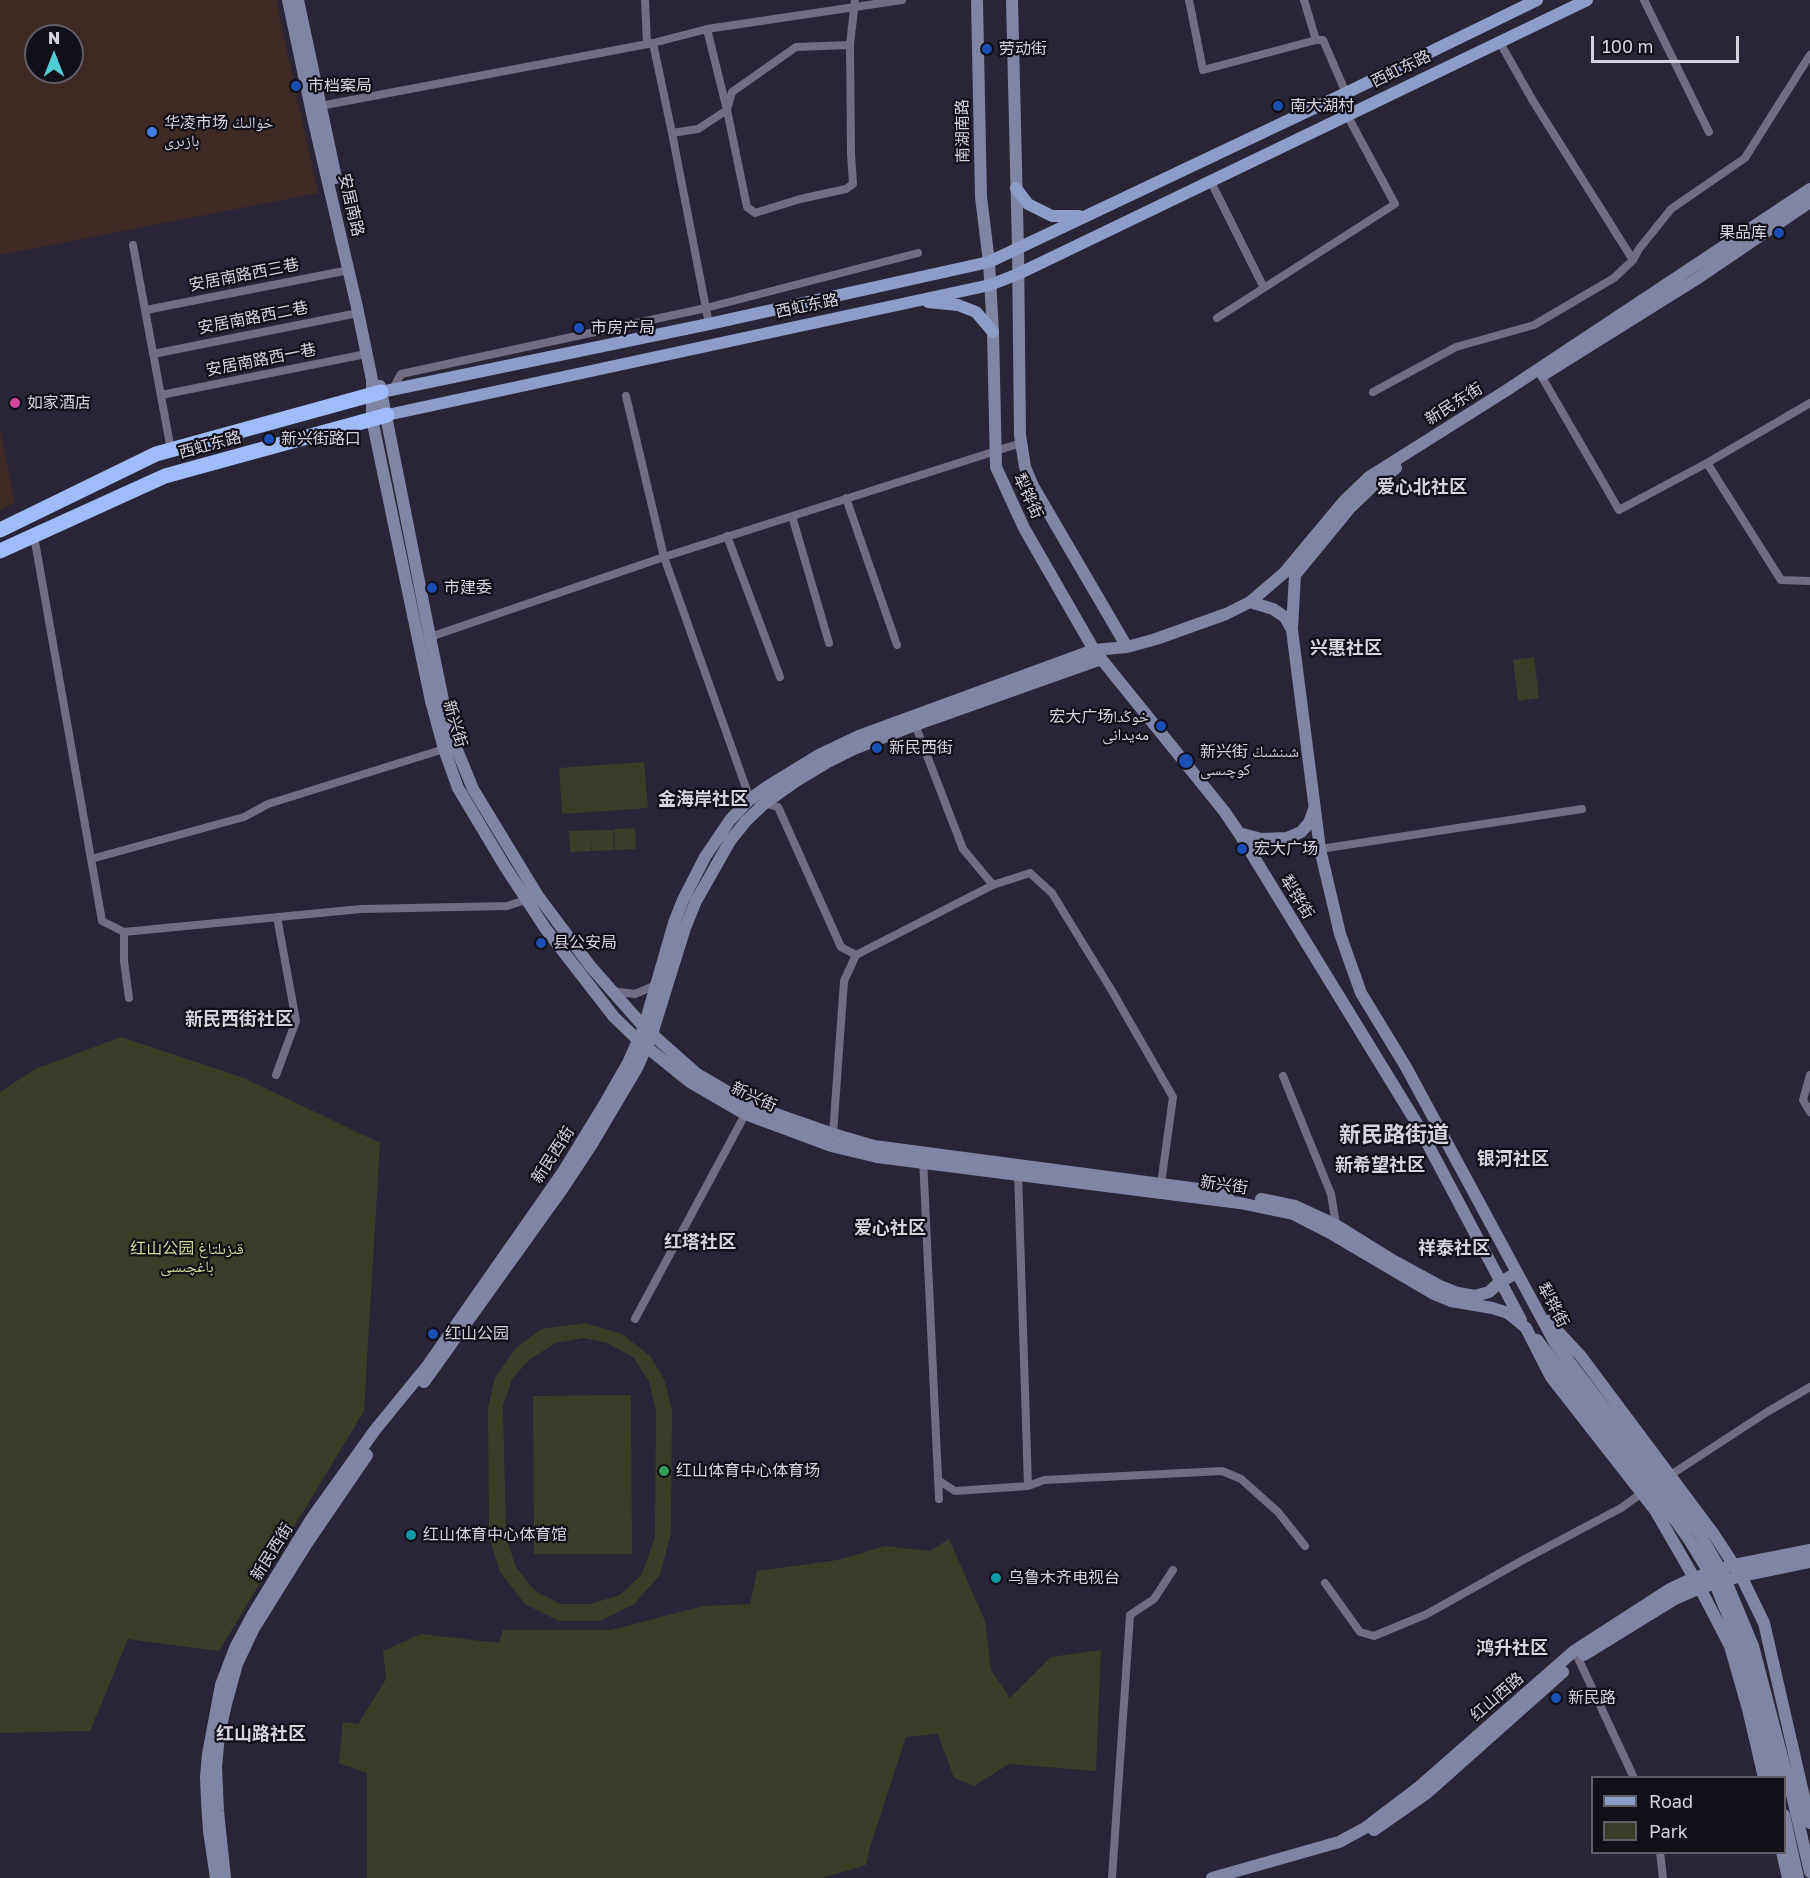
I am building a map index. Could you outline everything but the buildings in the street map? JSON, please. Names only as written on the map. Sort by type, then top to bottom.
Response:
[{"type":"highway","name":"西虹东路","points":[[0,530],[156,454],[382,392]]},
{"type":"highway","name":"西虹东路","points":[[0,551],[165,476],[379,417]]},
{"type":"main road","name":"安居南路","points":[[288,0],[372,380],[382,392]]},
{"type":"main road","name":"安居南路","points":[[298,0],[382,392],[379,417]]},
{"type":"main road","name":"南湖南路","points":[[978,0],[981,197],[989,262]]},
{"type":"main road","points":[[1012,0],[1018,248]]},
{"type":"main road","name":"西虹东路","points":[[379,417],[990,285],[1018,274],[1587,0]]},
{"type":"main road","name":"西虹东路","points":[[382,392],[709,324],[989,262],[1346,93],[1529,2]]},
{"type":"main road","points":[[1016,188],[1028,204],[1053,216],[1083,216]]},
{"type":"main road","name":"新民东街","points":[[1292,630],[1295,574],[1350,508],[1373,486],[1810,189]]},
{"type":"main road","name":"新民东街","points":[[1127,647],[1226,614],[1250,602],[1284,573],[1344,501],[1369,477],[1507,390],[1695,280],[1810,202]]},
{"type":"main road","name":"犁铧街","points":[[1018,248],[1021,443],[1025,467],[1033,486],[1127,647]]},
{"type":"main road","name":"犁铧街","points":[[989,262],[996,467],[1024,528],[1098,654],[1224,811],[1239,833],[1416,1122],[1526,1328],[1550,1346]]},
{"type":"main road","points":[[918,301],[958,305],[976,312],[993,332]]},
{"type":"main road","name":"新兴街","points":[[379,417],[445,710],[455,745],[473,789],[538,896],[591,967],[648,1031],[697,1074],[748,1110],[874,1146],[923,1157],[1161,1184],[1242,1195],[1295,1206],[1336,1225],[1394,1261],[1458,1293],[1475,1296],[1489,1292],[1500,1282],[1517,1273]]},
{"type":"main road","name":"新兴街","points":[[379,417],[431,701],[444,749],[458,788],[545,928],[614,1017],[642,1044],[690,1082],[831,1146],[877,1157],[923,1157]]},
{"type":"main road","points":[[1250,602],[1273,609],[1285,617],[1292,630]]},
{"type":"main road","name":"犁铧街","points":[[1292,630],[1320,849],[1340,934],[1361,993],[1406,1067],[1517,1273],[1534,1305],[1550,1346]]},
{"type":"main road","name":"新民西街","points":[[648,1031],[656,986],[674,923],[705,857],[730,820],[750,799],[817,756],[859,736],[914,721],[1098,654],[1127,647]]},
{"type":"main road","name":"新民西街","points":[[216,1878],[207,1801],[208,1754],[221,1685],[236,1646],[252,1616],[312,1518],[375,1430],[428,1365],[563,1172],[628,1063],[642,1044],[696,901],[730,841],[765,803],[796,781],[826,763],[914,721]]},
{"type":"main road","points":[[1239,833],[1261,839],[1287,838],[1301,832],[1309,824],[1314,807]]},
{"type":"main road","name":"新民西街","points":[[225,1878],[216,1786],[219,1735],[237,1664],[255,1628],[307,1543],[378,1439],[436,1368],[563,1188],[637,1068],[642,1044]]},
{"type":"main road","name":"新兴街","points":[[1018,1169],[1240,1203],[1293,1214],[1332,1234],[1434,1294],[1451,1302],[1492,1308],[1508,1313],[1526,1328]]},
{"type":"main road","points":[[1534,1305],[1580,1355],[1713,1533],[1737,1570],[1764,1623],[1810,1823]]},
{"type":"main road","points":[[1526,1328],[1551,1377],[1655,1510],[1697,1583],[1730,1646],[1763,1776]]},
{"type":"main road","points":[[1550,1346],[1688,1538],[1713,1579],[1743,1652],[1775,1776]]},
{"type":"main road","points":[[1550,1346],[1698,1531],[1722,1574],[1753,1646],[1810,1872]]},
{"type":"main road","name":"红山西路","points":[[1212,1878],[1339,1842],[1365,1827],[1419,1787],[1574,1651],[1670,1589],[1810,1550]]},
{"type":"main road","name":"红山西路","points":[[1737,1570],[1810,1562]]},
{"type":"main road","name":"红山西路","points":[[1231,1878],[1342,1846],[1389,1821],[1435,1786],[1578,1658],[1675,1599],[1697,1583]]},
{"type":"main road","points":[[1786,1820],[1798,1878]]},
{"type":"main road","points":[[1782,1854],[1788,1878]]},
{"type":"street","points":[[645,0],[650,43],[672,133],[709,324]]},
{"type":"street","points":[[320,106],[650,43],[707,29],[855,4],[902,0]]},
{"type":"street","points":[[1189,0],[1203,70],[1323,40],[1346,93]]},
{"type":"street","points":[[1304,0],[1316,40]]},
{"type":"street","points":[[1644,0],[1709,132]]},
{"type":"street","points":[[707,29],[747,207],[755,213],[800,199],[846,189],[853,184],[850,45],[855,4]]},
{"type":"street","points":[[1499,41],[1533,101],[1633,260]]},
{"type":"street","points":[[672,133],[698,129],[727,110],[732,92],[796,47],[850,45]]},
{"type":"street","points":[[1373,392],[1456,347],[1534,325],[1614,278],[1633,260],[1671,209],[1745,158],[1810,55]]},
{"type":"street","points":[[1217,318],[1395,204],[1347,115]]},
{"type":"street","points":[[1210,180],[1264,288]]},
{"type":"street","points":[[134,245],[171,450]]},
{"type":"street","points":[[382,392],[401,374],[706,308],[918,253]]},
{"type":"street","name":"安居南路西三巷","points":[[146,310],[349,270]]},
{"type":"street","name":"安居南路西二巷","points":[[153,354],[358,313]]},
{"type":"street","name":"安居南路西一巷","points":[[161,395],[366,354]]},
{"type":"street","points":[[1539,372],[1618,510],[1707,463],[1810,403]]},
{"type":"street","points":[[626,396],[664,557],[750,799],[778,807],[840,947],[856,955]]},
{"type":"street","points":[[430,637],[727,536],[1021,443]]},
{"type":"street","points":[[1707,463],[1781,580],[1810,581]]},
{"type":"street","points":[[846,498],[897,645]]},
{"type":"street","points":[[792,516],[830,643]]},
{"type":"street","points":[[34,536],[102,921],[124,932],[361,909],[507,906],[526,900]]},
{"type":"street","points":[[727,536],[780,677]]},
{"type":"street","points":[[914,721],[963,849],[993,885]]},
{"type":"street","points":[[91,859],[244,817],[268,804],[444,749]]},
{"type":"street","points":[[1320,849],[1582,809]]},
{"type":"street","points":[[833,1134],[844,981],[856,955],[993,885],[1030,873],[1052,893],[1173,1097],[1161,1184]]},
{"type":"street","points":[[276,1076],[296,1021],[277,917]]},
{"type":"street","points":[[124,932],[124,961],[129,998]]},
{"type":"street","points":[[610,990],[635,994],[656,986]]},
{"type":"street","points":[[1810,1075],[1803,1100],[1810,1112]]},
{"type":"street","points":[[1283,1076],[1331,1194],[1336,1225]]},
{"type":"street","points":[[635,1319],[748,1110]]},
{"type":"street","points":[[923,1157],[939,1499]]},
{"type":"street","points":[[1018,1169],[1028,1486]]},
{"type":"street","points":[[1669,1476],[1767,1412],[1810,1388]]},
{"type":"street","points":[[938,1480],[955,1491],[1028,1486],[1044,1480],[1222,1471],[1241,1479],[1278,1512],[1305,1546]]},
{"type":"street","points":[[1325,1583],[1360,1632],[1374,1636],[1427,1614],[1621,1508],[1642,1493]]},
{"type":"street","points":[[1112,1878],[1130,1615],[1154,1599],[1173,1570]]},
{"type":"street","points":[[1578,1658],[1633,1776]]},
{"type":"street","points":[[1660,1854],[1664,1878]]},
{"type":"shaded area","name":"华凌市场 خۇالىڭ بازىرى","points":[[0,0],[276,0],[318,193],[0,255]]},
{"type":"shaded area","points":[[0,429],[15,503],[0,510]]},
{"type":"green space","points":[[1534,657],[1539,698],[1518,701],[1513,660]]},
{"type":"green space","points":[[644,762],[648,808],[562,814],[559,768]]},
{"type":"green space","points":[[635,828],[636,849],[615,850],[614,829]]},
{"type":"green space","points":[[613,830],[614,850],[592,851],[591,842],[591,851],[570,852],[569,831]]},
{"type":"green space","name":"红山公园 قىزىلتاغ باغچىسى","points":[[121,1037],[244,1078],[380,1143],[364,1411],[219,1651],[128,1639],[90,1731],[0,1733],[0,1092],[35,1069]]},
{"type":"green space","name":"红山体育中心体育场","points":[[585,1323],[622,1334],[650,1356],[664,1379],[672,1409],[671,1532],[660,1575],[634,1604],[600,1621],[559,1621],[525,1604],[500,1572],[489,1536],[488,1408],[495,1378],[515,1349],[541,1329]],"holes":[[[584,1338],[607,1343],[633,1357],[649,1381],[656,1410],[655,1537],[642,1574],[620,1595],[590,1604],[561,1604],[535,1591],[516,1567],[506,1537],[503,1406],[512,1379],[530,1359],[556,1343]]]},
{"type":"green space","points":[[631,1395],[632,1554],[534,1554],[533,1396]]},
{"type":"green space","points":[[949,1539],[985,1621],[991,1670],[1010,1698],[1051,1657],[1101,1650],[1096,1771],[1009,1764],[974,1786],[954,1778],[938,1734],[906,1737],[866,1865],[822,1878],[367,1878],[367,1773],[339,1763],[343,1722],[358,1724],[386,1679],[383,1651],[421,1634],[499,1643],[503,1630],[611,1630],[703,1606],[750,1604],[757,1571],[838,1560],[885,1546],[930,1551]]},
{"type":"place","name":"劳动街","points":[[987,49]]},
{"type":"place","name":"市档案局","points":[[296,86]]},
{"type":"place","name":"南大湖村","points":[[1278,106]]},
{"type":"place","name":"华凌市场 خۇالىڭ بازىرى","points":[[152,132]]},
{"type":"place","name":"果品库","points":[[1779,233]]},
{"type":"place","name":"市房产局","points":[[579,328]]},
{"type":"place","name":"如家酒店","points":[[15,403]]},
{"type":"place","name":"新兴街路口","points":[[269,439]]},
{"type":"place","name":"市建委","points":[[432,588]]},
{"type":"place","name":"宏大广场خوڭدا مەيدانى","points":[[1161,726]]},
{"type":"place","name":"新民西街","points":[[877,748]]},
{"type":"place","name":"新兴街 شىنشىڭ كوچىسى","points":[[1186,761]]},
{"type":"place","name":"宏大广场","points":[[1242,849]]},
{"type":"place","name":"县公安局","points":[[541,943]]},
{"type":"place","name":"红山公园","points":[[433,1334]]},
{"type":"place","name":"红山体育中心体育场","points":[[664,1471]]},
{"type":"place","name":"红山体育中心体育馆","points":[[411,1535]]},
{"type":"place","name":"乌鲁木齐电视台","points":[[996,1578]]},
{"type":"place","name":"新民路","points":[[1556,1698]]},
{"type":"district","name":"爱心北社区","points":[[1422,487]]},
{"type":"district","name":"兴惠社区","points":[[1346,648]]},
{"type":"district","name":"金海岸社区","points":[[703,799]]},
{"type":"district","name":"新民西街社区","points":[[239,1019]]},
{"type":"district","name":"新民路街道","points":[[1394,1135]]},
{"type":"district","name":"银河社区","points":[[1513,1159]]},
{"type":"district","name":"新希望社区","points":[[1380,1165]]},
{"type":"district","name":"爱心社区","points":[[890,1228]]},
{"type":"district","name":"红塔社区","points":[[700,1242]]},
{"type":"district","name":"祥泰社区","points":[[1454,1248]]},
{"type":"district","name":"鸿升社区","points":[[1512,1648]]},
{"type":"district","name":"红山路社区","points":[[261,1734]]}]
